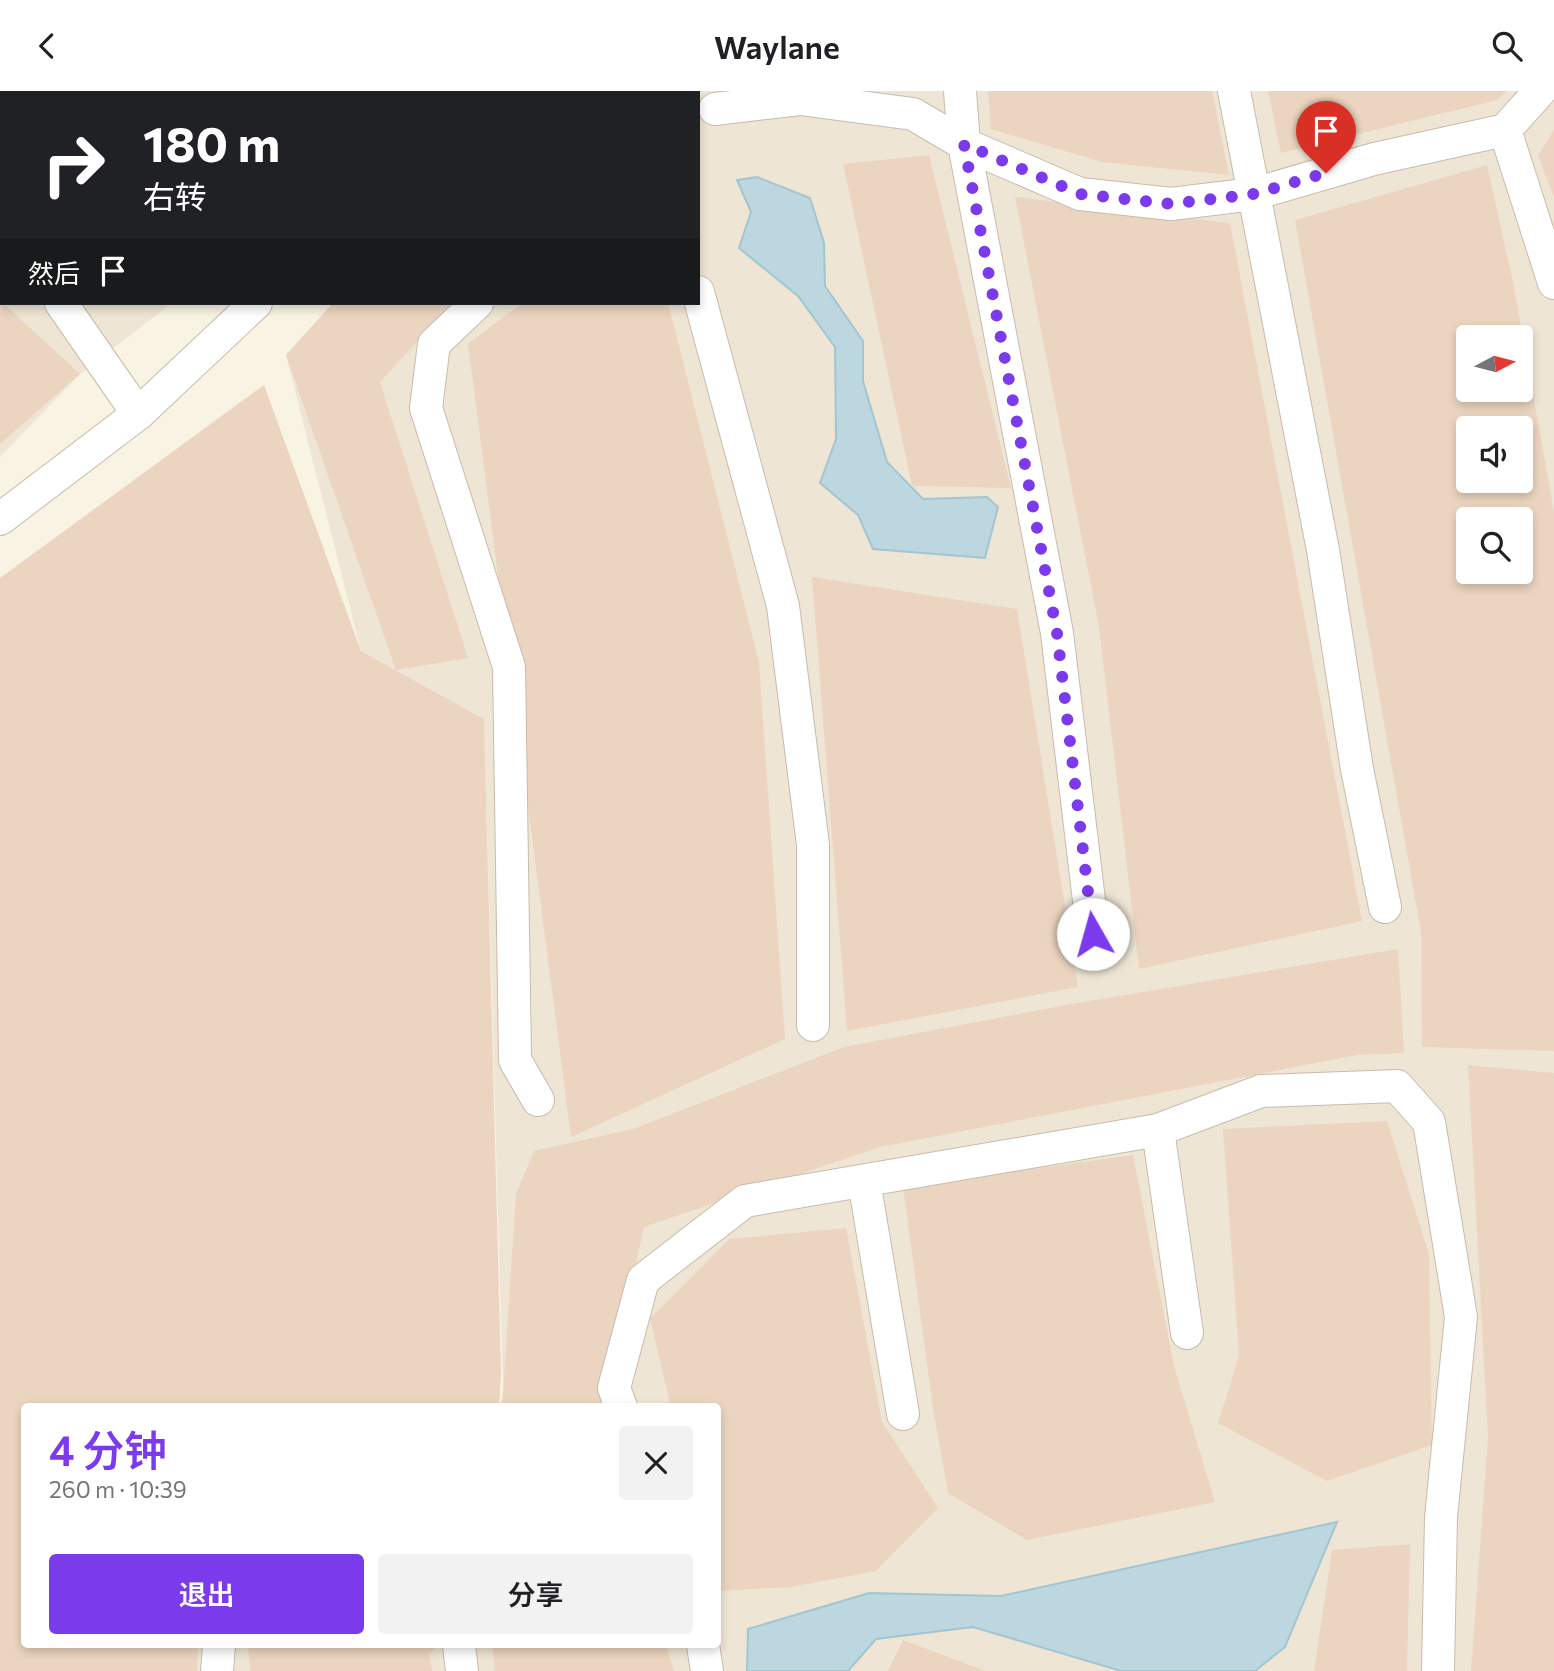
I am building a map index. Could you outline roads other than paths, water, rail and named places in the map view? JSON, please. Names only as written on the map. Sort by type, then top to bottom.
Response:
[{"type":"street","points":[[960,91],[964,144],[1057,633],[1093,934]]},
{"type":"street","points":[[1234,91],[1323,550],[1357,769],[1385,907]]},
{"type":"street","points":[[707,107],[800,99],[914,114],[964,144],[1080,194],[1171,204],[1254,194],[1374,159],[1505,130],[1540,91]]},
{"type":"street","points":[[1505,130],[1554,283]]},
{"type":"street","points":[[700,299],[783,605],[813,845],[813,1025]]},
{"type":"street","points":[[62,305],[138,414]]},
{"type":"street","points":[[0,519],[138,414],[254,305]]},
{"type":"street","points":[[475,305],[434,344],[426,408],[509,667],[515,1060],[538,1100]]},
{"type":"street","points":[[620,1403],[614,1388],[643,1280],[745,1201],[1158,1130],[1261,1091],[1397,1086],[1430,1122],[1461,1317],[1441,1517],[1438,1671]]},
{"type":"street","points":[[1158,1130],[1187,1333]]},
{"type":"street","points":[[864,1181],[903,1414]]},
{"type":"street","points":[[218,1671],[219,1648]]},
{"type":"street","points":[[459,1648],[462,1671]]},
{"type":"street","points":[[703,1648],[707,1671]]},
{"type":"water","points":[[757,177],[810,198],[824,243],[825,286],[863,341],[863,381],[887,462],[923,499],[987,497],[998,507],[985,558],[873,549],[858,515],[820,483],[836,439],[835,347],[798,296],[739,248],[751,212],[737,180]]},
{"type":"water","points":[[1337,1522],[1285,1647],[1255,1671],[1121,1671],[973,1627],[876,1639],[848,1671],[747,1671],[748,1629],[869,1593],[1001,1596]]}]
